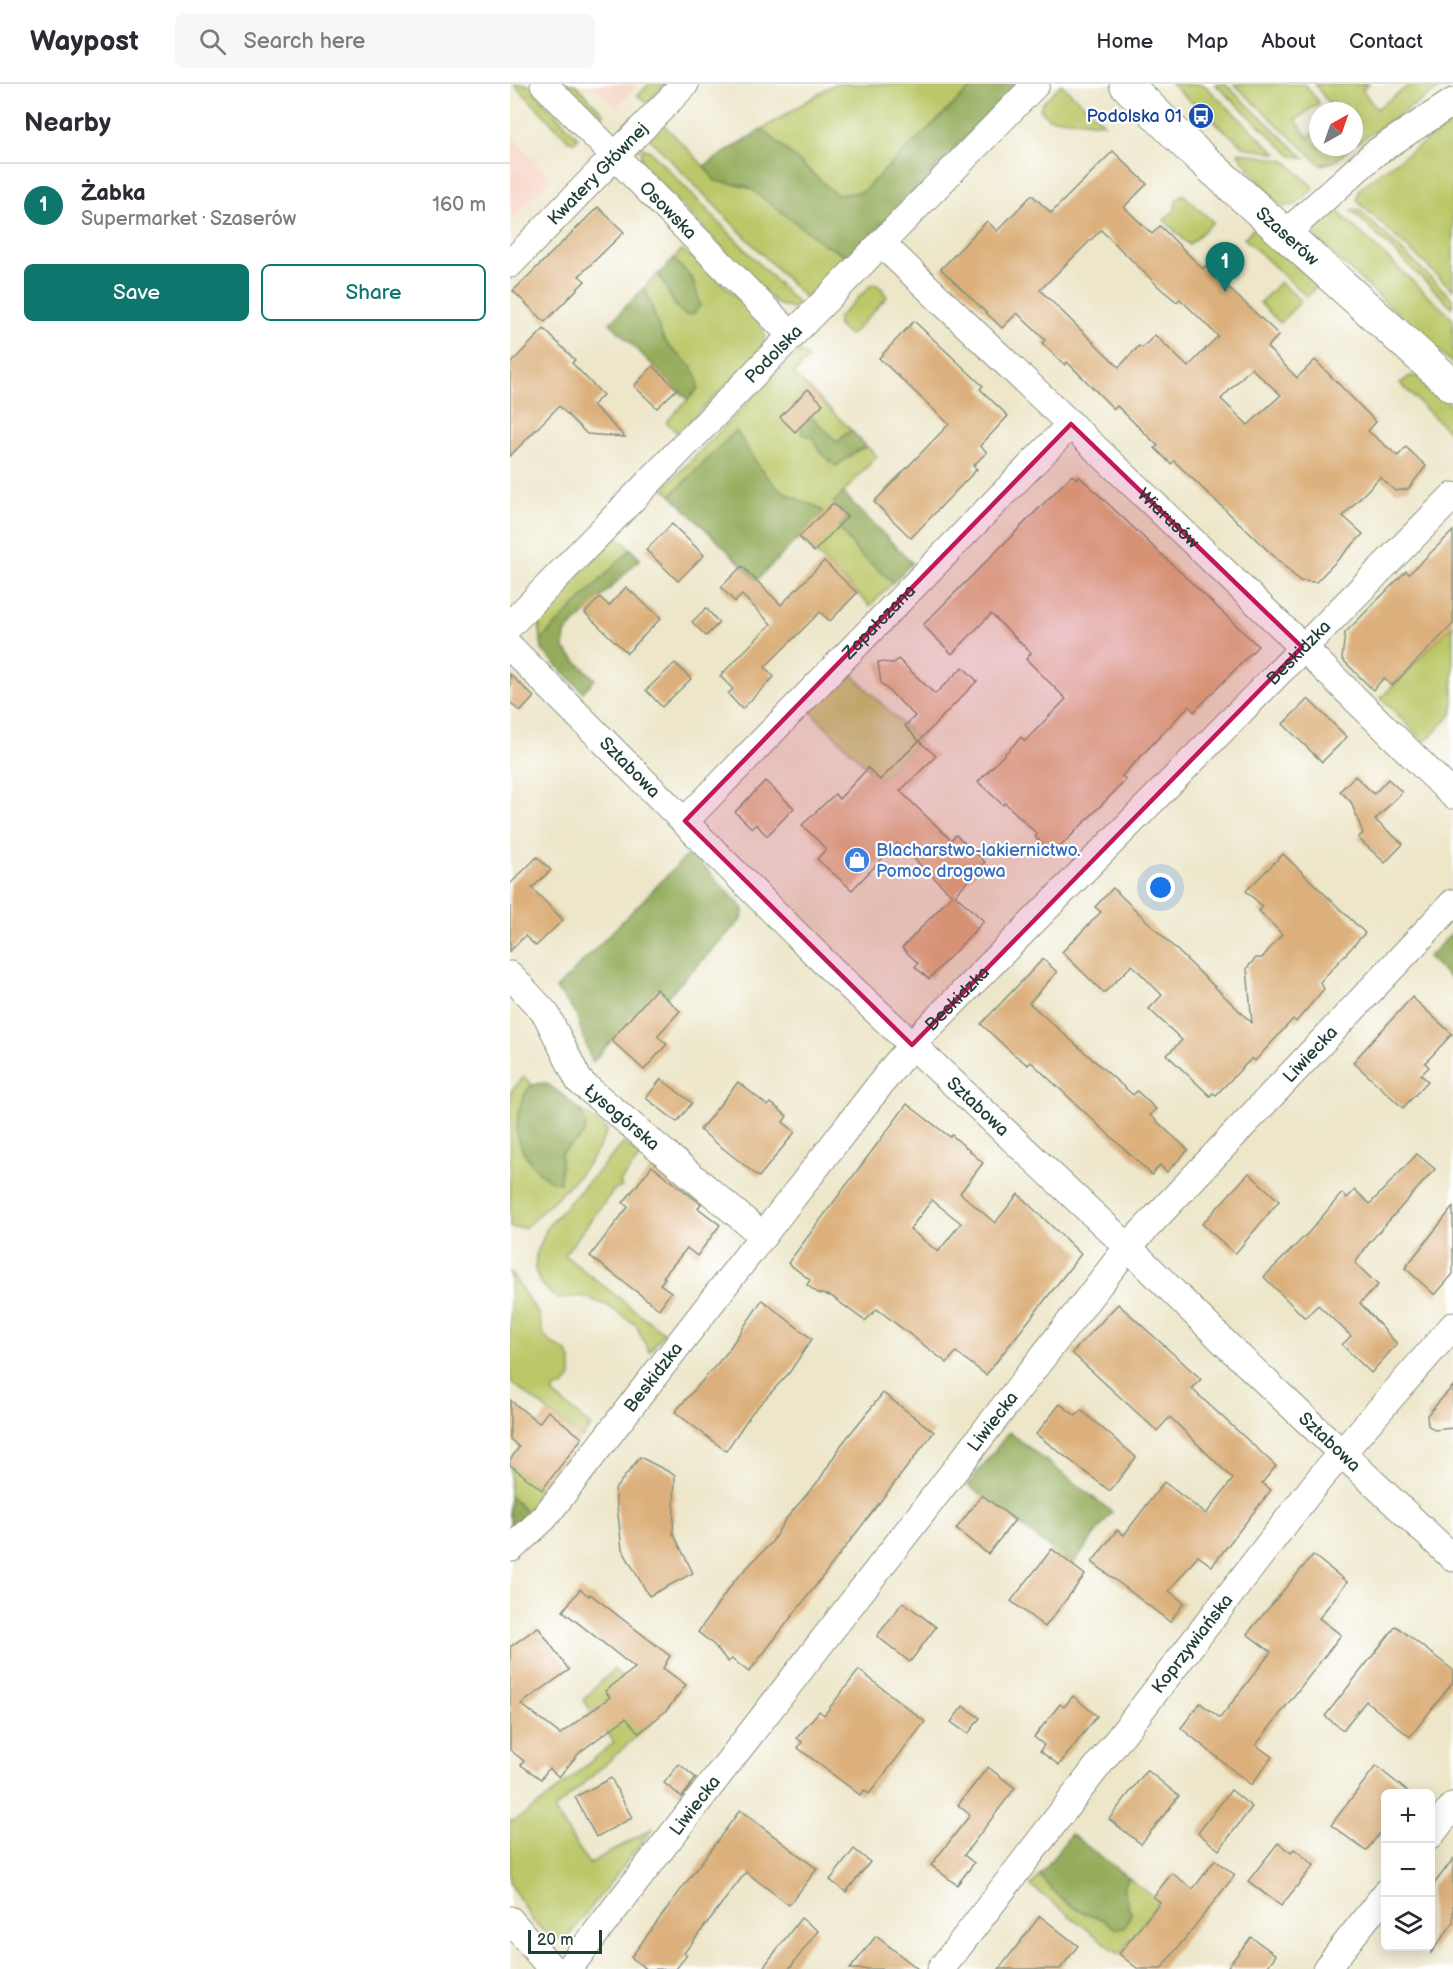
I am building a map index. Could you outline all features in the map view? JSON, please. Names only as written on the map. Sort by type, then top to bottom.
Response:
[{"type":"street","name":"Osowska","points":[[544,84],[792,336]]},
{"type":"street","name":"Kwatery Głównej","points":[[510,264],[685,84]]},
{"type":"street","name":"Podolska","points":[[510,625],[1036,84]]},
{"type":"street","name":"Szaserów","points":[[1126,84],[1158,118],[1453,386]]},
{"type":"street","points":[[1285,234],[1375,153],[1453,102]]},
{"type":"street","name":"Wiarusów","points":[[882,243],[1453,795]]},
{"type":"street","name":"Zapałczana","points":[[685,821],[1071,424]]},
{"type":"street","name":"Beskidzka","points":[[512,1548],[544,1518],[912,1045],[1453,496]]},
{"type":"street","name":"Sztabowa","points":[[510,647],[803,942],[1128,1247],[1453,1558]]},
{"type":"street","name":"Liwiecka","points":[[568,1969],[1128,1247],[1453,903]]},
{"type":"street","name":"Łysogórska","points":[[510,975],[546,1014],[579,1081],[763,1236]]},
{"type":"street","name":"Koprzywiańska","points":[[940,1969],[1320,1478],[1453,1326]]},
{"type":"street","points":[[1435,1831],[1453,1806]]},
{"type":"street","points":[[1326,1969],[1383,1897]]},
{"type":"street","points":[[510,1920],[552,1969]]},
{"type":"highlighted area","points":[[1071,424],[1302,647],[912,1045],[685,821]]},
{"type":"shaded area","points":[[592,84],[638,84],[616,108]]},
{"type":"shaded area","points":[[510,134],[550,179],[510,221]]},
{"type":"green space","points":[[514,84],[527,84],[578,138],[574,142],[569,141]]},
{"type":"green space","points":[[563,84],[575,84],[604,114],[597,120]]},
{"type":"green space","points":[[649,84],[665,84],[647,103],[638,96]]},
{"type":"green space","points":[[834,84],[975,84],[862,192],[837,195],[762,129]]},
{"type":"green space","points":[[975,84],[1017,84],[850,257],[825,245],[747,186],[715,181],[704,166],[762,129],[837,195],[862,192]]},
{"type":"green space","points":[[1061,84],[1104,123],[1048,118],[1040,109],[1041,105]]},
{"type":"green space","points":[[1171,84],[1203,84],[1277,154],[1244,147]]},
{"type":"green space","points":[[1215,84],[1225,84],[1305,158],[1292,156]]},
{"type":"green space","points":[[1234,84],[1305,84],[1318,102],[1309,102],[1309,110],[1296,120],[1309,137],[1309,154]]},
{"type":"green space","points":[[1315,84],[1369,84],[1362,89],[1376,109],[1411,84],[1446,84],[1363,139],[1363,102],[1328,102]]},
{"type":"green space","points":[[662,123],[709,173],[721,181],[757,192],[825,245],[850,257],[808,301],[649,138]]},
{"type":"green space","points":[[1453,123],[1453,290],[1357,201],[1359,190],[1375,176]]},
{"type":"green space","points":[[642,148],[650,151],[800,306],[792,308],[777,304],[640,163]]},
{"type":"green space","points":[[1239,152],[1286,161],[1314,188],[1296,205],[1280,207],[1238,154]]},
{"type":"green space","points":[[1311,156],[1341,156],[1334,162],[1321,165]]},
{"type":"green space","points":[[1183,194],[1213,222],[1189,245],[1164,220],[1175,210],[1176,201]]},
{"type":"green space","points":[[1333,207],[1453,319],[1453,364],[1317,240],[1314,226]]},
{"type":"green space","points":[[1358,209],[1453,299],[1453,308],[1351,210]]},
{"type":"green space","points":[[1255,227],[1318,285],[1307,297],[1244,238]]},
{"type":"green space","points":[[682,250],[741,301],[760,324],[764,339],[757,355],[677,433],[666,422],[698,389],[696,379],[689,365],[665,341],[644,288],[658,274],[672,296],[675,306],[700,306],[693,279],[673,259]]},
{"type":"green space","points":[[673,259],[688,274],[697,292],[700,306],[693,314],[686,315],[681,312],[659,274]]},
{"type":"green space","points":[[1280,282],[1301,301],[1280,323],[1260,303]]},
{"type":"green space","points":[[872,284],[880,286],[887,297],[852,334],[848,335],[838,326],[838,318]]},
{"type":"green space","points":[[644,288],[665,341],[691,367],[698,379],[698,388],[688,400],[610,323]]},
{"type":"green space","points":[[801,352],[809,358],[794,374],[851,430],[837,442],[802,425],[801,433],[812,437],[820,452],[836,466],[858,450],[867,447],[877,456],[833,504],[847,517],[848,541],[893,582],[870,606],[799,537],[824,512],[790,495],[772,482],[736,431],[671,495],[664,488],[796,353]]},
{"type":"green space","points":[[1410,376],[1421,377],[1453,407],[1453,436],[1400,383]]},
{"type":"green space","points":[[811,416],[837,442],[851,430],[867,447],[858,450],[836,466],[820,452],[812,437],[801,433],[802,425]]},
{"type":"green space","points":[[736,431],[772,483],[790,496],[824,512],[757,580],[671,495]]},
{"type":"green space","points":[[843,493],[912,563],[893,582],[859,554],[838,526],[847,517],[833,503]]},
{"type":"green space","points":[[617,536],[631,549],[541,640],[538,616],[550,605],[553,608],[564,596],[561,593]]},
{"type":"green space","points":[[631,549],[640,559],[565,633],[564,649],[595,679],[583,692],[542,650],[541,640]]},
{"type":"green space","points":[[1453,624],[1453,713],[1425,742],[1381,698]]},
{"type":"green space","points":[[848,670],[919,741],[880,780],[809,710]]},
{"type":"green space","points":[[690,852],[744,909],[742,919],[667,997],[657,988],[592,1063],[575,1012],[556,989]]},
{"type":"green space","points":[[1453,932],[1453,981],[1428,957]]},
{"type":"green space","points":[[524,1077],[532,1085],[526,1092],[561,1170],[561,1154],[585,1130],[581,1110],[607,1130],[592,1158],[572,1183],[525,1228],[510,1228],[510,1092]]},
{"type":"green space","points":[[546,1083],[575,1106],[585,1121],[586,1128],[582,1136],[561,1154],[560,1183],[553,1182],[540,1173],[523,1151],[518,1137],[518,1117],[525,1094],[533,1085]]},
{"type":"green space","points":[[624,1143],[641,1156],[620,1182],[622,1187],[614,1190],[564,1255],[664,1333],[649,1352],[636,1325],[606,1305],[581,1296],[559,1299],[553,1296],[540,1282],[535,1270],[536,1255],[548,1226]]},
{"type":"green space","points":[[510,1272],[538,1313],[543,1333],[550,1342],[567,1352],[571,1360],[571,1377],[564,1387],[557,1387],[552,1393],[591,1426],[582,1438],[510,1381]]},
{"type":"green space","points":[[1009,1432],[1112,1512],[1072,1565],[968,1485]]},
{"type":"green space","points":[[510,1465],[542,1490],[526,1512],[510,1496]]},
{"type":"green space","points":[[510,1496],[526,1512],[514,1528],[510,1526]]},
{"type":"green space","points":[[614,1669],[656,1719],[554,1810],[589,1864],[653,1828],[567,1938],[552,1939],[533,1921],[510,1883],[510,1820],[514,1821],[545,1800],[614,1742],[583,1700]]},
{"type":"green space","points":[[1071,1834],[1129,1878],[1123,1888],[1131,1914],[1124,1928],[1114,1928],[1103,1919],[1084,1913],[1065,1902],[1040,1875]]},
{"type":"green space","points":[[1040,1875],[1046,1883],[1066,1899],[1103,1920],[1124,1928],[1131,1914],[1123,1888],[1129,1878],[1160,1902],[1119,1954],[1031,1886]]},
{"type":"building","points":[[1113,151],[1147,184],[1124,207],[1152,234],[1160,226],[1203,269],[1205,266],[1279,335],[1267,347],[1297,378],[1315,360],[1376,422],[1368,431],[1398,456],[1406,447],[1426,466],[1408,489],[1395,491],[1380,477],[1343,516],[1363,534],[1316,582],[1300,581],[1174,461],[1171,464],[1155,448],[1158,446],[1117,406],[1114,409],[1067,362],[1065,365],[1042,343],[1045,340],[1017,313],[1002,328],[941,269],[987,221],[997,231],[1032,195],[1051,213]],"holes":[[[1101,230],[1161,289],[1177,302],[1180,299],[1218,336],[1188,367],[1155,335],[1142,348],[1139,346],[1119,367],[1040,290]],[[1251,368],[1281,395],[1248,425],[1221,399]]]},
{"type":"building","points":[[598,207],[624,232],[579,276],[585,281],[545,322],[513,291]]},
{"type":"building","points":[[914,321],[983,386],[980,389],[1008,416],[980,446],[987,452],[973,466],[977,469],[911,538],[874,502],[949,424],[879,358]]},
{"type":"building","points":[[544,329],[575,360],[572,363],[603,395],[593,405],[625,437],[587,434],[559,406],[510,456],[510,364]]},
{"type":"building","points":[[653,366],[677,389],[657,408],[634,386]]},
{"type":"building","points":[[808,389],[823,404],[795,432],[780,417]]},
{"type":"building","points":[[1072,475],[1077,479],[1080,477],[1258,646],[1194,712],[1189,706],[1122,776],[1126,780],[1057,850],[1055,848],[1051,852],[1035,837],[1037,834],[1005,803],[1003,805],[978,782],[1021,737],[1025,741],[1066,699],[1026,659],[1031,653],[991,614],[952,654],[923,625]]},
{"type":"building","points":[[833,503],[847,517],[814,552],[799,537]]},
{"type":"building","points":[[672,524],[704,555],[678,581],[646,550]]},
{"type":"building","points":[[1453,531],[1453,624],[1392,686],[1384,678],[1373,690],[1342,659],[1345,633],[1406,571],[1409,574]]},
{"type":"building","points":[[824,561],[857,593],[830,621],[820,612],[765,667],[774,677],[742,709],[728,694],[733,689],[720,676],[771,624],[742,595],[735,602],[721,587],[742,566],[781,605]]},
{"type":"building","points":[[626,587],[661,618],[627,653],[585,613],[600,597],[609,606]]},
{"type":"building","points":[[706,608],[719,623],[706,636],[692,622]]},
{"type":"building","points":[[898,659],[935,694],[963,667],[977,681],[919,741],[905,726],[915,716],[881,683],[878,662],[894,663]]},
{"type":"building","points":[[675,663],[691,679],[662,707],[646,690]]},
{"type":"building","points":[[510,674],[534,697],[520,712],[510,702]]},
{"type":"building","points":[[1308,699],[1347,737],[1322,762],[1283,724]]},
{"type":"building","points":[[919,741],[936,756],[900,791],[951,840],[956,835],[985,862],[955,895],[984,921],[929,979],[915,967],[918,963],[902,948],[952,895],[897,843],[852,890],[817,859],[826,849],[802,825],[835,794],[839,799],[868,768],[880,780]]},
{"type":"building","points":[[1355,776],[1374,794],[1388,779],[1402,792],[1375,820],[1403,844],[1385,863],[1358,838],[1363,833],[1351,802],[1340,791]]},
{"type":"building","points":[[765,781],[794,808],[767,836],[756,824],[752,828],[735,812]]},
{"type":"building","points":[[1283,854],[1365,933],[1320,982],[1324,989],[1296,1022],[1293,1019],[1255,1061],[1252,1058],[1216,1095],[1213,1093],[1210,1096],[1167,1055],[1182,1040],[1149,1009],[1162,995],[1132,965],[1104,993],[1062,952],[1101,912],[1095,907],[1113,888],[1252,1023],[1247,968],[1256,958],[1262,958],[1282,934],[1259,911],[1263,907],[1246,891]]},
{"type":"building","points":[[537,857],[551,870],[532,888],[563,920],[536,946],[525,936],[510,951],[510,884]]},
{"type":"building","points":[[1043,959],[1057,972],[1029,1003],[1133,1095],[1137,1091],[1156,1109],[1150,1115],[1188,1150],[1167,1172],[1160,1165],[1152,1175],[1031,1062],[1028,1065],[1012,1053],[981,1024]]},
{"type":"building","points":[[656,989],[680,1011],[657,1036],[667,1044],[644,1070],[611,1040]]},
{"type":"building","points":[[1412,997],[1452,1034],[1425,1063],[1429,1067],[1421,1075],[1428,1081],[1403,1108],[1353,1062]]},
{"type":"building","points":[[661,1079],[692,1103],[677,1122],[646,1098]]},
{"type":"building","points":[[738,1082],[768,1106],[771,1103],[787,1116],[783,1122],[795,1132],[759,1177],[700,1130]]},
{"type":"building","points":[[907,1104],[950,1137],[952,1135],[983,1163],[960,1193],[995,1223],[1018,1194],[1081,1254],[986,1375],[956,1352],[947,1363],[877,1309],[865,1321],[831,1296],[818,1293],[807,1285],[810,1280],[788,1263]],"holes":[[[932,1200],[961,1223],[938,1252],[910,1229]]]},
{"type":"building","points":[[1417,1154],[1435,1169],[1369,1243],[1355,1263],[1378,1285],[1360,1303],[1397,1344],[1371,1373],[1342,1345],[1351,1336],[1318,1305],[1305,1318],[1264,1277],[1309,1232],[1342,1193],[1347,1198],[1355,1190],[1370,1204]]},
{"type":"building","points":[[652,1166],[701,1204],[698,1208],[720,1225],[697,1256],[687,1248],[663,1277],[665,1278],[660,1284],[671,1292],[659,1309],[590,1256],[628,1207],[623,1203]]},
{"type":"building","points":[[1249,1173],[1279,1201],[1235,1254],[1202,1224]]},
{"type":"building","points":[[1453,1207],[1453,1274],[1435,1295],[1405,1268]]},
{"type":"building","points":[[762,1300],[812,1339],[789,1373],[751,1414],[726,1451],[675,1412],[725,1355]]},
{"type":"building","points":[[1118,1304],[1201,1379],[1192,1389],[1276,1466],[1262,1483],[1271,1490],[1212,1566],[1198,1556],[1169,1591],[1184,1603],[1170,1622],[1092,1562],[1117,1530],[1124,1535],[1164,1482],[1206,1514],[1233,1479],[1170,1417],[1157,1431],[1072,1353]]},
{"type":"building","points":[[1453,1386],[1453,1428],[1434,1430],[1428,1425],[1427,1415]]},
{"type":"building","points":[[883,1393],[934,1432],[749,1672],[732,1659],[728,1662],[714,1645],[698,1632],[734,1581],[772,1542],[785,1520],[820,1479],[841,1445]]},
{"type":"building","points":[[510,1400],[539,1423],[548,1411],[582,1438],[542,1490],[510,1465],[510,1460],[519,1447],[510,1439]]},
{"type":"building","points":[[1060,1404],[1076,1416],[1081,1410],[1136,1457],[1110,1491],[1036,1434]]},
{"type":"building","points":[[640,1457],[675,1475],[673,1533],[693,1573],[649,1596],[622,1549],[615,1489]]},
{"type":"building","points":[[982,1495],[1015,1520],[988,1554],[956,1529]]},
{"type":"building","points":[[1052,1549],[1085,1575],[1045,1627],[1011,1601]]},
{"type":"building","points":[[1313,1555],[1347,1582],[1319,1618],[1341,1635],[1256,1745],[1272,1757],[1251,1785],[1181,1728],[1200,1703],[1220,1718],[1271,1652],[1247,1634]]},
{"type":"building","points":[[580,1589],[589,1596],[590,1594],[670,1656],[663,1668],[686,1685],[667,1710],[639,1733],[626,1718],[580,1752],[559,1777],[549,1768],[541,1779],[521,1765],[524,1761],[510,1750],[510,1647],[538,1627],[569,1670],[521,1704],[560,1734],[610,1697],[605,1691],[635,1668],[563,1611]]},
{"type":"building","points":[[903,1602],[936,1627],[910,1662],[877,1636]]},
{"type":"building","points":[[1396,1626],[1453,1670],[1453,1682],[1410,1737],[1366,1701],[1343,1730],[1325,1716]]},
{"type":"building","points":[[859,1670],[925,1722],[869,1794],[864,1790],[860,1795],[798,1748],[802,1742],[797,1738],[819,1711],[824,1715]]},
{"type":"building","points":[[1073,1696],[1097,1716],[1059,1765],[1040,1751],[1044,1745],[1034,1737],[1060,1704],[1064,1707]]},
{"type":"building","points":[[963,1706],[980,1718],[968,1734],[951,1722]]},
{"type":"building","points":[[679,1764],[696,1778],[682,1797],[664,1783]]},
{"type":"building","points":[[1376,1766],[1405,1789],[1381,1789],[1381,1832],[1366,1851],[1331,1825]]},
{"type":"building","points":[[988,1767],[1015,1788],[964,1855],[974,1863],[957,1885],[931,1865],[970,1815],[958,1805]]},
{"type":"building","points":[[1147,1770],[1179,1796],[1141,1844],[1109,1819]]},
{"type":"building","points":[[611,1778],[632,1818],[596,1837],[575,1797]]},
{"type":"building","points":[[1231,1790],[1252,1807],[1219,1850],[1198,1833]]},
{"type":"building","points":[[740,1810],[817,1869],[789,1905],[746,1872],[684,1953],[687,1955],[676,1969],[646,1969],[631,1957]]},
{"type":"building","points":[[1278,1843],[1291,1853],[1294,1849],[1314,1865],[1281,1906],[1248,1881]]},
{"type":"building","points":[[854,1849],[870,1862],[846,1892],[830,1880]]},
{"type":"building","points":[[1453,1859],[1453,1923],[1435,1948],[1435,1897],[1435,1883]]},
{"type":"building","points":[[1215,1860],[1235,1875],[1161,1969],[1138,1969],[1119,1954],[1160,1902],[1153,1897],[1172,1873],[1193,1889]]},
{"type":"building","points":[[1040,1916],[1078,1946],[1060,1969],[999,1969]]},
{"type":"building","points":[[801,1918],[818,1931],[789,1969],[762,1969]]},
{"type":"building","points":[[876,1936],[918,1969],[850,1969]]},
{"type":"building","points":[[1251,1937],[1276,1955],[1266,1969],[1226,1969]]},
{"type":"place","name":"Podolska 01","points":[[1201,116]]},
{"type":"place","name":"Żabka","points":[[1225,292]]},
{"type":"place","name":"Blacharstwo-lakiernictwo. Pomoc drogowa","points":[[857,860]]}]
